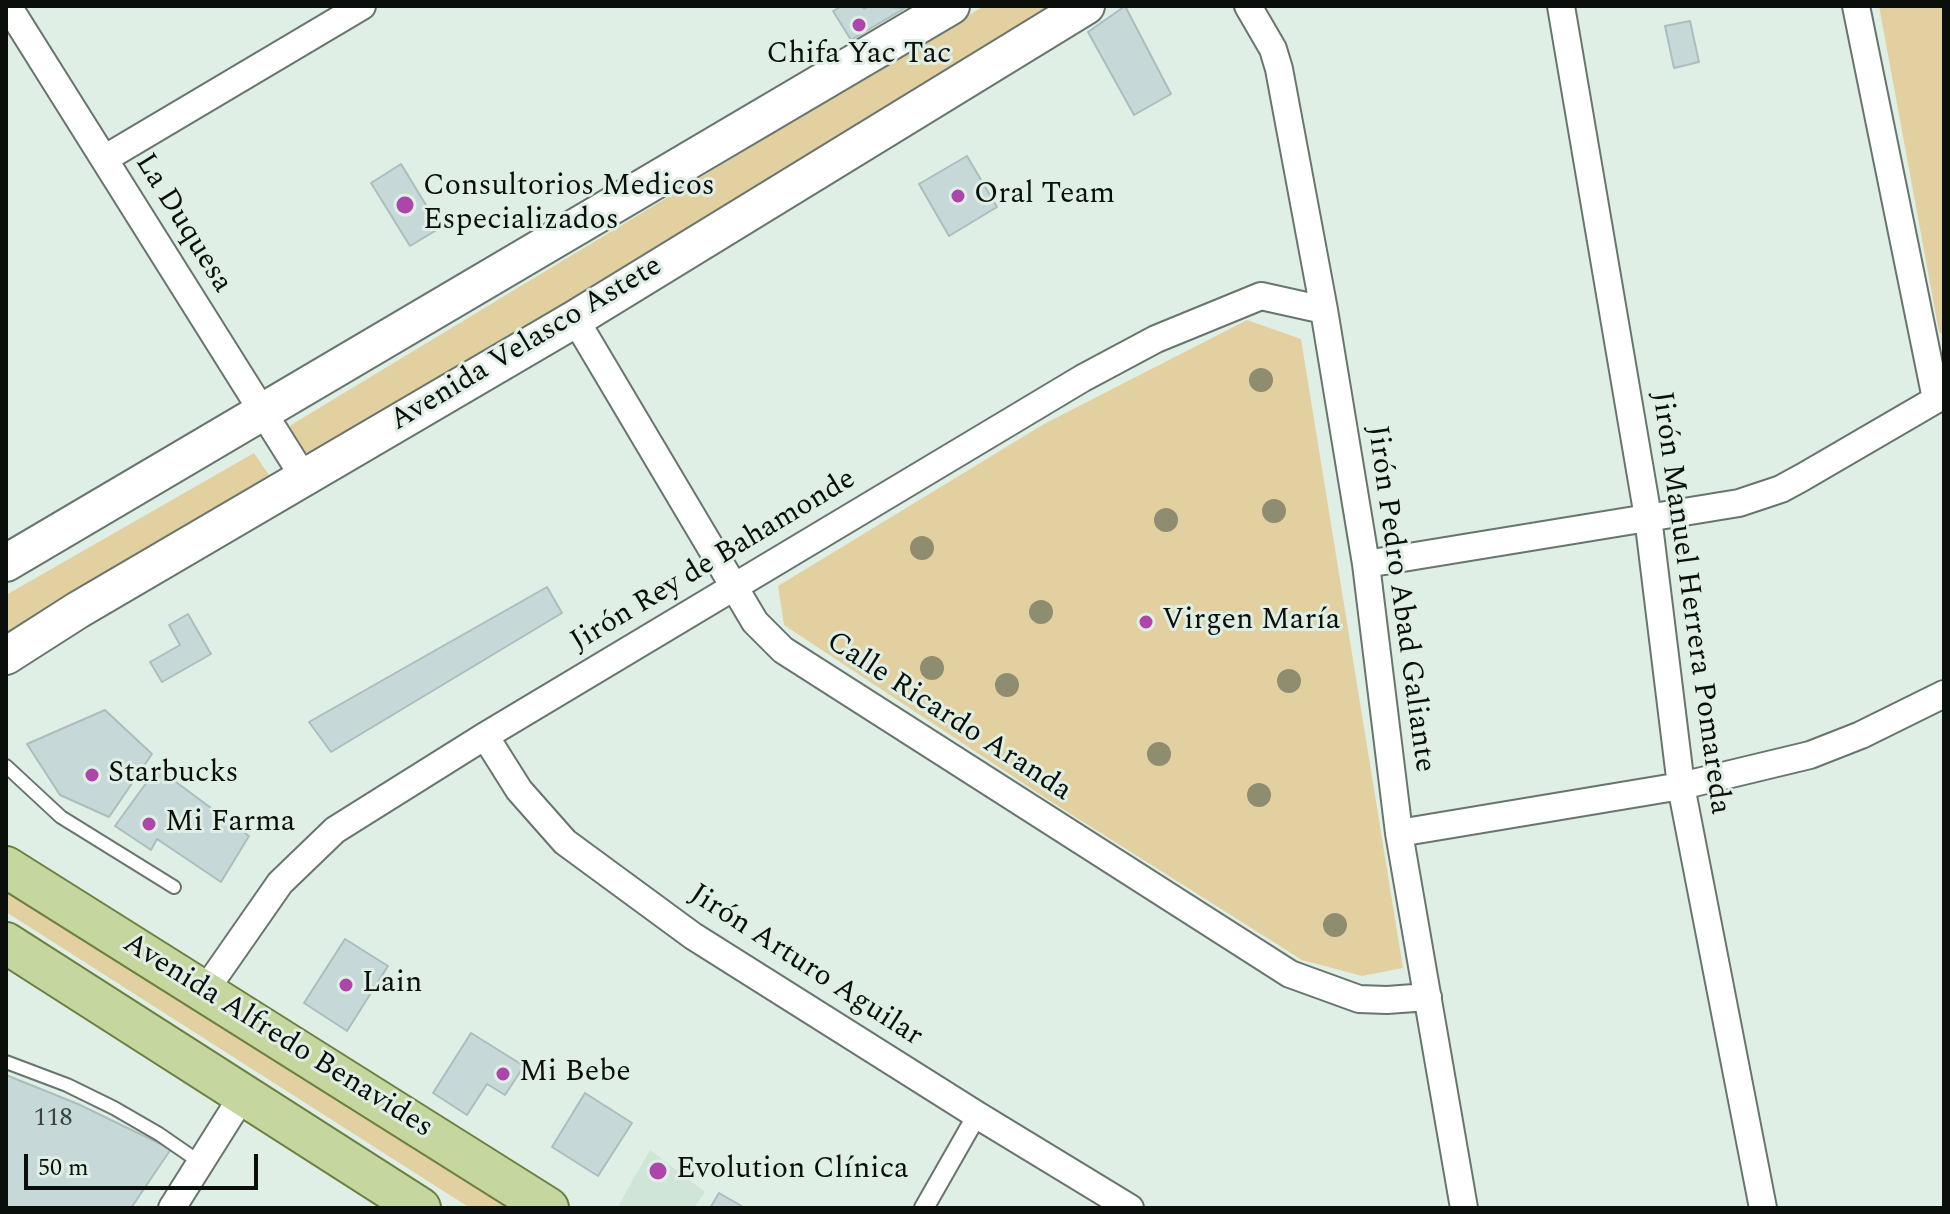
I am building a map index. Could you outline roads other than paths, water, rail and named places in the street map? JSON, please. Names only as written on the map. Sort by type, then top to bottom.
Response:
[{"type":"main road","points":[[8,556],[262,411],[951,6]]},
{"type":"main road","name":"Avenida Velasco Astete","points":[[6,656],[303,476],[575,319],[1086,6]]},
{"type":"main road","name":"Avenida Alfredo Benavides","points":[[6,867],[548,1208]]},
{"type":"main road","points":[[6,943],[420,1208]]},
{"type":"street","name":"La Duquesa","points":[[8,6],[303,476]]},
{"type":"street","points":[[104,159],[362,6]]},
{"type":"street","name":"Jirón Pedro Abad Galiante","points":[[1248,6],[1273,49],[1279,69],[1324,310],[1366,564],[1399,833],[1464,1208]]},
{"type":"street","name":"Jirón Manuel Herrera Pomareda","points":[[1561,6],[1648,517],[1681,786],[1763,1208]]},
{"type":"street","points":[[1366,564],[1739,503],[1781,489],[1940,397],[1856,6]]},
{"type":"street","name":"Jirón Rey de Bahamonde","points":[[204,992],[280,883],[335,830],[485,736],[1083,378],[1156,339],[1261,296],[1324,310]]},
{"type":"street","name":"Calle Ricardo Aranda","points":[[575,319],[733,587],[755,622],[783,650],[1290,974],[1359,999],[1428,997]]},
{"type":"street","points":[[1399,833],[1681,786],[1810,755],[1861,735],[1944,694]]},
{"type":"street","name":"Jirón Arturo Aguilar","points":[[485,736],[519,790],[565,842],[693,936],[1130,1208]]},
{"type":"street","points":[[172,1208],[243,1095]]},
{"type":"street","points":[[924,1208],[977,1115]]},
{"type":"lane","points":[[6,766],[61,817],[174,887]]},
{"type":"lane","points":[[6,1062],[67,1085],[114,1108],[201,1163]]},
{"type":"place","name":"Chifa Yac Tac","points":[[859,25]]},
{"type":"place","name":"Oral Team","points":[[958,196]]},
{"type":"place","name":"Consultorios Medicos Especializados","points":[[405,205]]},
{"type":"place","name":"Virgen María","points":[[1146,622]]},
{"type":"place","name":"Starbucks","points":[[92,775]]},
{"type":"place","name":"Mi Farma","points":[[149,824]]},
{"type":"place","name":"Lain","points":[[346,985]]},
{"type":"place","name":"Mi Bebe","points":[[503,1074]]},
{"type":"place","name":"Evolution Clínica","points":[[658,1171]]}]
